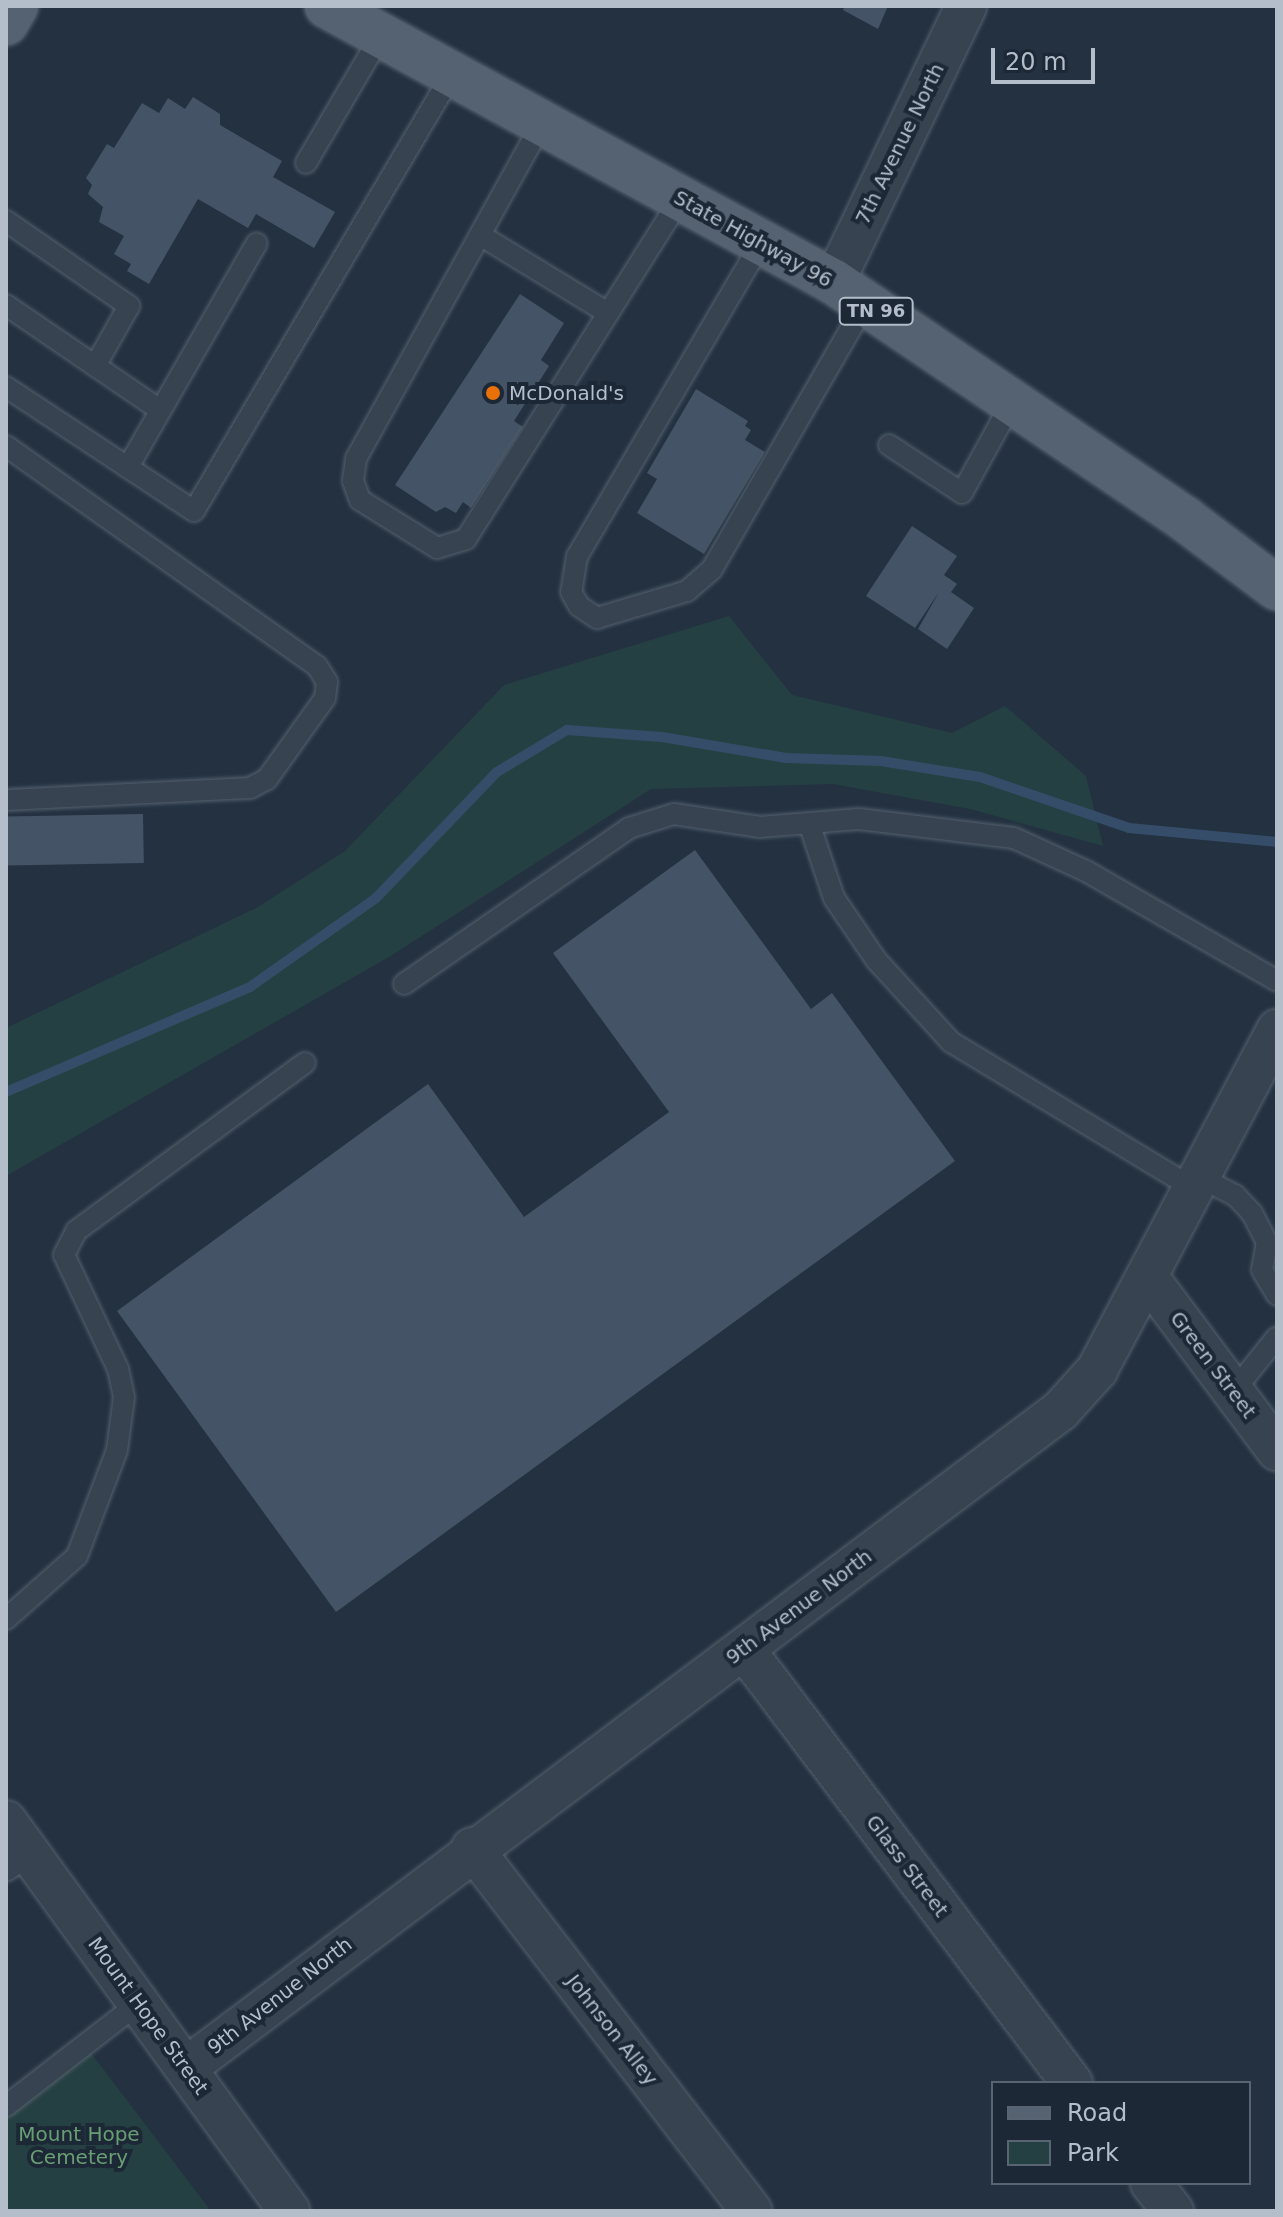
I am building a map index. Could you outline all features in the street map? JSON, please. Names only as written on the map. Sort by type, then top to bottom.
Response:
[{"type":"main road","points":[[6,23],[16,6]]},
{"type":"main road","name":"State Highway 96","points":[[363,18],[452,74],[850,293],[1012,402],[1277,588]]},
{"type":"street","name":"7th Avenue North","points":[[850,293],[966,6]]},
{"type":"street","name":"9th Avenue North","points":[[186,2068],[472,1848],[744,1649],[1061,1410],[1097,1370],[1149,1279],[1277,1030]]},
{"type":"street","name":"Green Street","points":[[1149,1279],[1277,1450]]},
{"type":"street","name":"Glass Street","points":[[744,1649],[1070,2081]]},
{"type":"street","name":"Mount Hope Street","points":[[6,1821],[18,1863],[139,2003],[289,2211]]},
{"type":"street","name":"Johnson Alley","points":[[472,1848],[752,2211]]},
{"type":"street","points":[[1153,2185],[1173,2211]]},
{"type":"lane","points":[[306,163],[363,18]]},
{"type":"lane","points":[[6,387],[194,511],[452,74]]},
{"type":"lane","points":[[542,123],[356,459],[353,481],[360,500],[437,548],[466,539],[680,199]]},
{"type":"lane","points":[[6,221],[129,306],[95,366]]},
{"type":"lane","points":[[480,235],[608,313]]},
{"type":"lane","points":[[128,467],[257,243]]},
{"type":"lane","points":[[761,243],[577,556],[571,592],[597,618],[687,591],[712,569],[850,293]]},
{"type":"lane","points":[[6,305],[160,410]]},
{"type":"lane","points":[[889,445],[962,493],[1012,402]]},
{"type":"lane","points":[[6,446],[317,666],[327,682],[325,698],[275,767],[250,788],[6,800]]},
{"type":"lane","points":[[404,984],[629,828],[674,814],[760,827],[859,819],[1014,838],[1086,871],[1277,981]]},
{"type":"lane","points":[[809,823],[834,898],[877,961],[951,1042],[1198,1184],[1235,1195],[1252,1213],[1267,1242],[1262,1270],[1277,1295]]},
{"type":"lane","points":[[6,1619],[77,1556],[117,1450],[124,1397],[118,1369],[64,1255],[76,1231],[305,1063]]},
{"type":"lane","points":[[1233,1392],[1277,1337]]},
{"type":"lane","points":[[6,2106],[139,2003]]},
{"type":"green space","points":[[729,616],[792,695],[952,733],[1005,706],[1086,776],[1103,846],[970,809],[833,784],[651,789],[389,957],[6,1176],[6,1028],[258,907],[345,851],[504,685]]},
{"type":"green space","name":"Mount Hope Cemetery","points":[[91,2053],[211,2211],[6,2211],[6,2118]]},
{"type":"building","points":[[845,6],[888,6],[878,29],[843,10]]},
{"type":"building","points":[[193,97],[220,114],[220,125],[282,161],[273,177],[335,212],[314,248],[256,214],[248,228],[198,199],[149,284],[127,271],[131,264],[114,254],[124,236],[99,222],[103,207],[88,194],[92,185],[86,178],[107,144],[114,148],[142,103],[159,113],[168,98],[185,109]]},
{"type":"building","name":"McDonald's","points":[[520,294],[564,323],[541,360],[549,366],[514,421],[523,427],[471,508],[463,502],[456,513],[445,507],[436,512],[395,485]]},
{"type":"building","points":[[696,389],[748,421],[745,426],[751,430],[745,440],[765,452],[704,554],[637,513],[657,479],[647,473]]},
{"type":"building","points":[[912,526],[957,556],[944,575],[957,584],[951,592],[974,608],[947,649],[918,629],[939,592],[915,628],[866,596]]},
{"type":"building","points":[[143,814],[144,863],[7,865],[6,816]]},
{"type":"building","points":[[695,850],[811,1009],[832,993],[955,1161],[336,1612],[117,1311],[428,1084],[524,1217],[669,1112],[553,953]]},
{"type":"waterway","points":[[6,1092],[250,987],[376,898],[497,772],[567,730],[662,737],[786,758],[881,761],[980,777],[1129,828],[1277,842]]},
{"type":"place","name":"McDonald's","points":[[493,393]]}]
